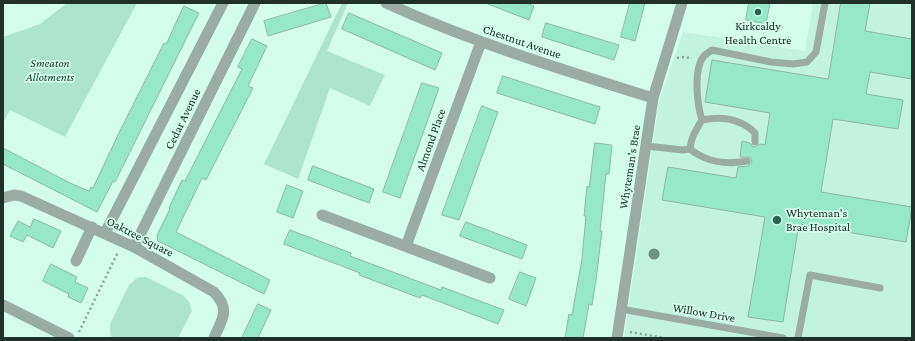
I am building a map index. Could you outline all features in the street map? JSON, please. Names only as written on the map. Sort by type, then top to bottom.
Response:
[{"type":"street","name":"Cedar Avenue","points":[[105,233],[223,3]]},
{"type":"street","name":"Cedar Avenue","points":[[134,247],[255,3]]},
{"type":"street","name":"Chestnut Avenue","points":[[386,3],[481,42],[534,61],[653,98]]},
{"type":"street","name":"Whyteman's Brae","points":[[617,334],[653,98],[682,3]]},
{"type":"street","name":"Almond Place","points":[[406,246],[481,42]]},
{"type":"street","name":"Oaktree Square","points":[[3,198],[14,195],[22,196],[92,227],[134,247],[214,292],[220,298],[224,308],[224,314],[214,338]]},
{"type":"street","points":[[322,215],[490,278]]},
{"type":"street","points":[[76,261],[92,227]]},
{"type":"street","points":[[3,305],[68,338]]},
{"type":"lane","points":[[702,120],[696,95],[699,70],[704,56],[712,50],[771,62],[793,64],[807,62],[816,52],[825,3]]},
{"type":"lane","points":[[690,148],[693,133],[702,120],[712,118],[733,119],[746,125],[755,133],[755,142]]},
{"type":"lane","points":[[646,146],[683,150],[690,148]]},
{"type":"lane","points":[[690,148],[698,155],[719,162],[737,163],[747,161]]},
{"type":"lane","points":[[798,338],[810,276],[880,288]]},
{"type":"lane","name":"Willow Drive","points":[[621,309],[783,338]]},
{"type":"path","points":[[665,60],[681,57],[702,60]]},
{"type":"path","points":[[76,338],[123,242]]},
{"type":"path","points":[[617,334],[664,338]]},
{"type":"shaded area","name":"Whyteman's Brae Hospital","points":[[813,3],[912,3],[912,338],[624,338],[659,102],[683,32],[805,51]]},
{"type":"green space","name":"Smeaton Allotments","points":[[67,3],[137,3],[65,137],[10,110],[3,123],[3,37],[40,24]]},
{"type":"green space","points":[[342,3],[348,3],[327,51],[385,75],[370,106],[330,88],[298,179],[264,164]]},
{"type":"green space","points":[[138,277],[146,277],[184,296],[189,302],[192,311],[178,338],[112,338],[110,333],[110,324],[129,285]]},
{"type":"building","points":[[326,3],[331,17],[268,36],[264,21]]},
{"type":"building","points":[[488,3],[527,3],[534,6],[529,20]]},
{"type":"building","points":[[630,3],[645,3],[635,41],[621,37]]},
{"type":"building","name":"Kirkcaldy Health Centre","points":[[749,3],[770,3],[766,24],[746,20]]},
{"type":"building","points":[[841,3],[870,3],[865,31],[912,39],[912,79],[870,72],[866,94],[903,100],[898,129],[833,119],[821,192],[912,207],[906,242],[799,224],[783,322],[748,317],[765,217],[662,200],[668,167],[736,178],[738,167],[748,166],[752,162],[751,158],[749,157],[740,157],[742,141],[750,143],[755,147],[760,144],[765,145],[770,113],[705,102],[712,60],[828,79]]},
{"type":"building","points":[[184,6],[199,13],[115,182],[113,181],[97,212],[3,164],[3,148],[70,183],[89,191],[91,187],[93,188],[164,43],[166,44]]},
{"type":"building","points":[[349,13],[442,53],[435,70],[342,29]]},
{"type":"building","points":[[546,23],[619,45],[614,60],[542,37]]},
{"type":"building","points":[[252,39],[267,46],[248,86],[253,88],[206,180],[202,178],[176,232],[270,280],[264,294],[158,241],[157,235],[182,180],[185,181],[242,69],[238,67]]},
{"type":"building","points":[[503,76],[600,107],[595,124],[497,93]]},
{"type":"building","points":[[422,83],[439,88],[400,198],[383,192]]},
{"type":"building","points":[[482,106],[498,112],[459,220],[442,215]]},
{"type":"building","points":[[595,143],[612,145],[609,174],[606,174],[600,231],[602,231],[596,280],[592,305],[589,304],[583,338],[565,338],[569,314],[572,315],[582,259],[587,186],[589,187]]},
{"type":"building","points":[[313,166],[374,189],[369,203],[308,180]]},
{"type":"building","points":[[287,185],[303,191],[293,218],[277,212]]},
{"type":"building","points":[[34,219],[61,231],[53,248],[27,235],[23,242],[10,236],[18,221],[30,227]]},
{"type":"building","points":[[466,222],[527,245],[522,259],[460,236]]},
{"type":"building","points":[[290,230],[351,253],[350,256],[441,290],[442,287],[504,310],[498,324],[422,295],[420,298],[284,244]]},
{"type":"building","points":[[51,264],[77,277],[75,282],[88,288],[81,303],[68,297],[69,294],[43,281]]},
{"type":"building","points":[[520,272],[536,278],[526,306],[509,299]]},
{"type":"building","points":[[258,304],[271,310],[258,338],[242,338]]},
{"type":"place","name":"Kirkcaldy Health Centre","points":[[758,12]]},
{"type":"place","name":"Whyteman's Brae Hospital","points":[[777,220]]}]
